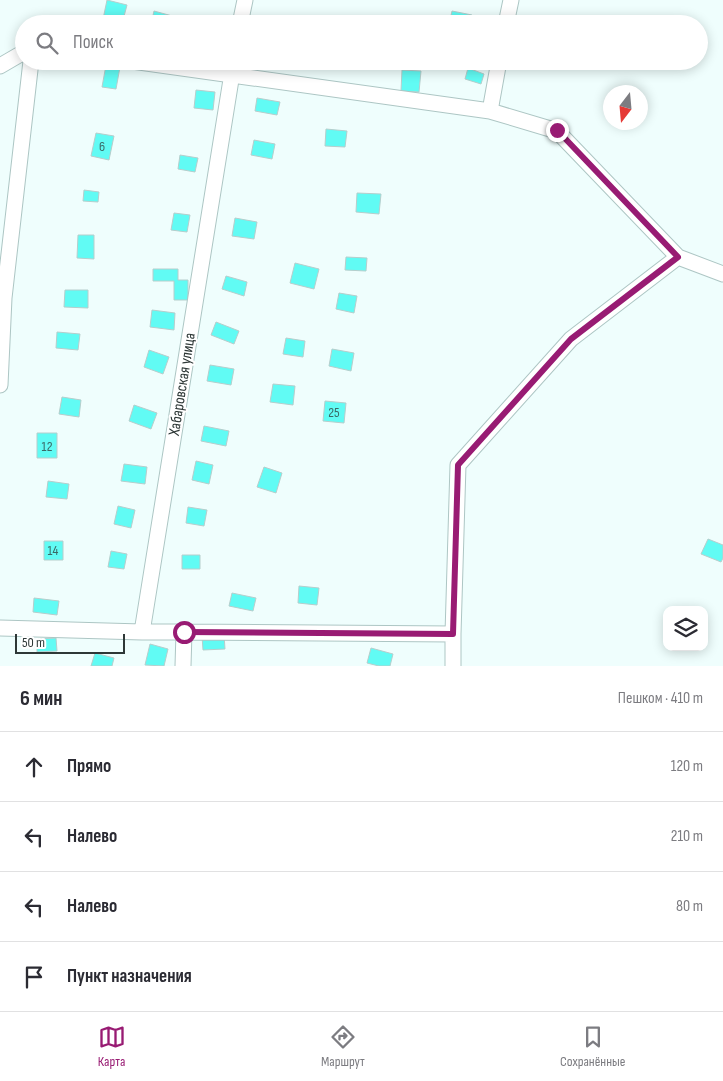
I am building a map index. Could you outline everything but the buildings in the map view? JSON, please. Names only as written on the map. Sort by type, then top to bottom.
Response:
[{"type":"street","points":[[242,15],[244,0]]},
{"type":"street","points":[[508,15],[510,0]]},
{"type":"street","points":[[0,66],[15,57]]},
{"type":"street","points":[[0,384],[4,298],[30,70]]},
{"type":"street","name":"Хабаровская улица","points":[[142,632],[232,70]]},
{"type":"street","points":[[244,70],[490,111],[557,130],[678,257],[723,274]]},
{"type":"street","points":[[490,111],[497,70]]},
{"type":"street","points":[[453,666],[458,465],[571,339],[678,257]]},
{"type":"street","points":[[0,628],[142,632],[453,634]]},
{"type":"street","points":[[182,666],[184,632]]},
{"type":"route","points":[[184,632],[453,634],[458,465],[571,339],[678,257],[557,130]]}]
